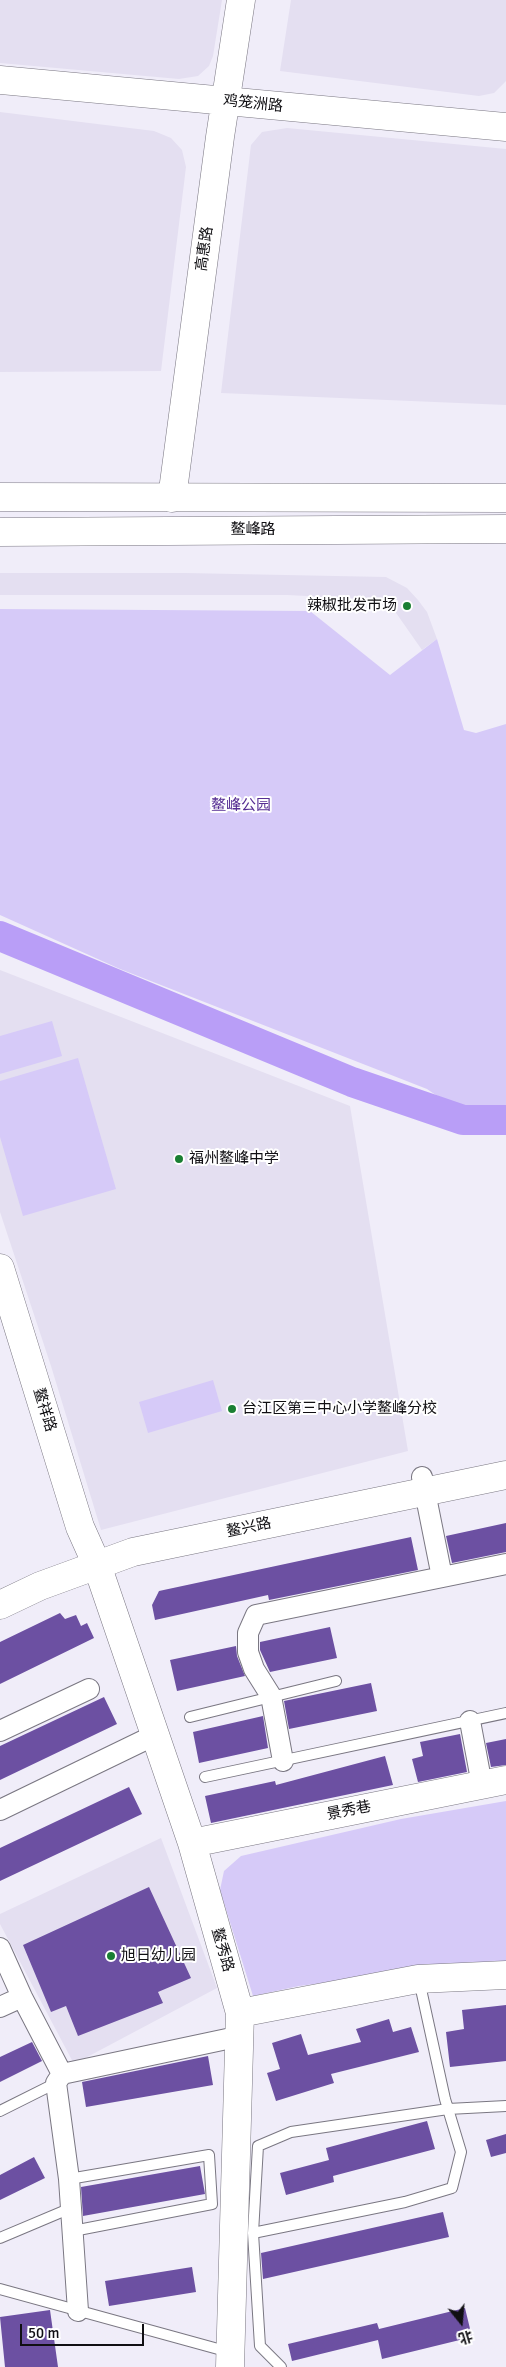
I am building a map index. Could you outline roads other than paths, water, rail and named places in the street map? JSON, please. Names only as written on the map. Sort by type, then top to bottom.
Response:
[{"type":"street","name":"高惠路","points":[[172,498],[225,101],[241,0]]},
{"type":"street","name":"鸡笼洲路","points":[[0,80],[506,127]]},
{"type":"street","points":[[0,498],[506,498]]},
{"type":"street","name":"鳌峰路","points":[[0,532],[506,530]]},
{"type":"street","name":"鳌祥路","points":[[0,1268],[80,1527],[94,1558]]},
{"type":"street","name":"鳌兴路","points":[[423,1484],[506,1460]]},
{"type":"street","name":"鳌兴路","points":[[0,1605],[94,1558],[124,1540],[423,1484],[506,1474]]},
{"type":"street","points":[[423,1484],[442,1577]]},
{"type":"street","name":"鳌兴路","points":[[0,1588],[37,1570],[94,1558]]},
{"type":"street","name":"鳌秀路","points":[[94,1558],[192,1843],[240,2025],[230,2359]]},
{"type":"street","points":[[283,1761],[271,1696],[254,1669],[248,1652],[248,1633],[256,1615],[506,1564]]},
{"type":"street","points":[[0,1731],[89,1689]]},
{"type":"street","points":[[470,1721],[494,1783]]},
{"type":"street","points":[[0,1810],[155,1735]]},
{"type":"street","name":"景秀巷","points":[[192,1843],[494,1783]]},
{"type":"street","points":[[0,1948],[59,2078],[69,2179],[78,2311]]},
{"type":"street","points":[[59,2078],[240,2025],[418,1979],[506,1975]]},
{"type":"street","points":[[0,2008],[22,1996]]},
{"type":"lane","points":[[190,1717],[336,1681]]},
{"type":"lane","points":[[205,1777],[506,1713]]},
{"type":"lane","points":[[253,2233],[405,2202],[452,2188],[461,2152],[448,2109],[418,1979]]},
{"type":"lane","points":[[0,2111],[59,2078]]},
{"type":"lane","points":[[281,2367],[260,2346],[253,2233],[258,2146],[290,2132],[448,2109],[506,2106]]},
{"type":"lane","points":[[69,2179],[209,2155],[212,2204],[73,2231]]},
{"type":"lane","points":[[0,2238],[71,2208]]},
{"type":"lane","points":[[0,2289],[78,2311],[230,2359]]},
{"type":"waterway","points":[[0,936],[352,1082],[463,1120],[506,1120]]},
{"type":"place","name":"辣椒批发市场","points":[[407,606]]},
{"type":"place","name":"福州鳌峰中学","points":[[179,1159]]},
{"type":"place","name":"台江区第三中心小学鳌峰分校","points":[[232,1409]]},
{"type":"place","name":"旭日幼儿园","points":[[111,1956]]},
{"type":"park label","name":"鳌峰公园","points":[[241,806]]}]
